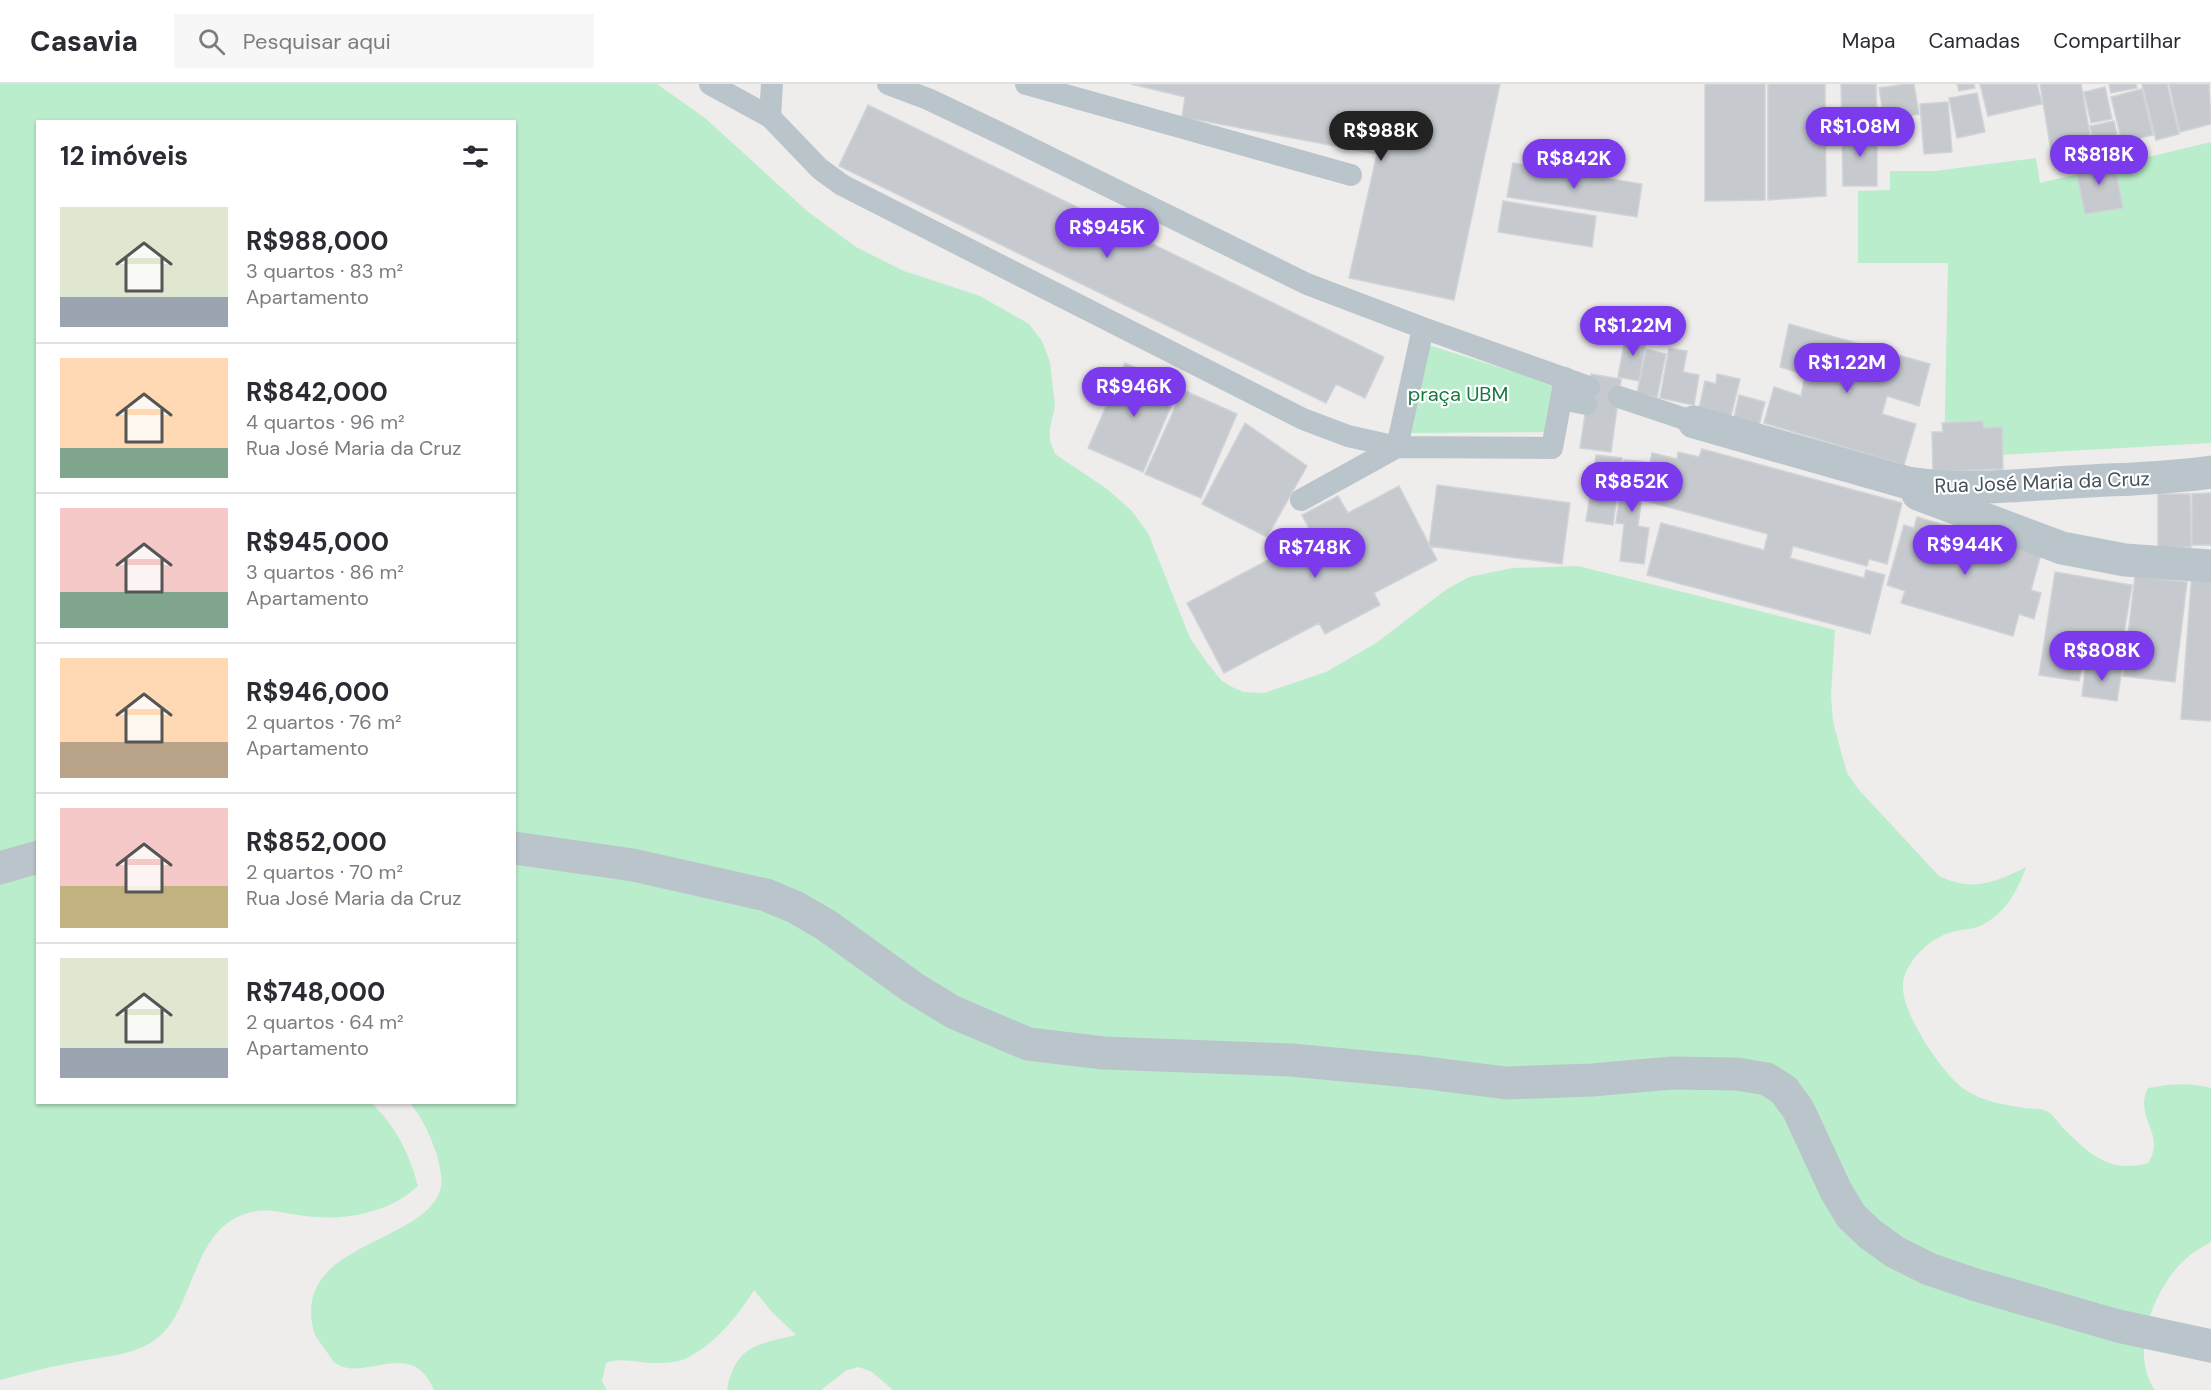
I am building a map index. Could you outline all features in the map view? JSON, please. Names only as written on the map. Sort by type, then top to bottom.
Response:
[{"type":"street","name":"Rua José Maria da Cruz","points":[[1694,422],[1874,474],[1929,486],[1982,503],[2030,538],[2072,550],[2125,560],[2211,566]]},
{"type":"street","name":"Rua José Maria da Cruz","points":[[1982,503],[2211,472]]},
{"type":"street","points":[[516,848],[633,865],[766,895],[795,907],[826,925],[912,987],[953,1012],[1028,1044],[1104,1053],[1302,1061],[1506,1083],[1592,1080],[1672,1073],[1737,1074],[1767,1079],[1784,1090],[1798,1108],[1836,1191],[1851,1216],[1870,1234],[1895,1252],[1929,1269],[1976,1285],[2118,1326],[2211,1346]]},
{"type":"street","points":[[0,868],[36,858]]},
{"type":"lane","points":[[710,84],[770,117],[804,154],[842,185],[1303,419],[1348,436],[1397,447],[1552,448],[1564,389]]},
{"type":"lane","points":[[770,117],[772,84]]},
{"type":"lane","points":[[888,84],[928,99],[1307,284],[1423,328],[1564,389],[1588,396]]},
{"type":"lane","points":[[1026,84],[1352,175]]},
{"type":"lane","points":[[1301,500],[1397,447],[1423,328]]},
{"type":"lane","points":[[1618,403],[1694,422]]},
{"type":"green space","points":[[0,84],[657,84],[705,118],[807,211],[856,247],[904,271],[980,296],[1029,324],[1042,341],[1050,362],[1055,406],[1050,428],[1050,441],[1055,454],[1107,489],[1131,510],[1148,533],[1190,638],[1222,681],[1244,692],[1264,693],[1326,672],[1376,643],[1447,589],[1469,577],[1512,568],[1578,566],[1835,630],[1831,696],[1833,722],[1847,773],[1859,790],[1939,876],[1962,884],[1983,884],[2026,867],[2019,885],[1996,916],[1980,926],[1941,936],[1926,946],[1908,968],[1904,977],[1904,997],[1916,1027],[1936,1059],[1967,1091],[2002,1104],[2048,1112],[2091,1153],[2100,1159],[2121,1166],[2148,1163],[2153,1153],[2154,1143],[2144,1108],[2148,1088],[2180,1084],[2211,1088],[2211,1242],[2190,1255],[2176,1269],[2165,1284],[2149,1319],[2144,1357],[2147,1374],[2155,1390],[893,1390],[872,1372],[859,1367],[847,1370],[821,1390],[727,1390],[736,1364],[750,1349],[770,1341],[796,1335],[772,1312],[754,1290],[715,1338],[685,1359],[664,1363],[623,1360],[606,1363],[602,1381],[607,1390],[434,1390],[424,1374],[413,1366],[400,1363],[346,1368],[334,1362],[314,1332],[312,1302],[321,1279],[340,1261],[412,1221],[431,1206],[441,1187],[442,1179],[437,1155],[429,1134],[411,1104],[516,1104],[516,120],[36,120],[36,1104],[372,1104],[388,1121],[400,1141],[418,1186],[392,1204],[346,1217],[314,1217],[265,1210],[245,1214],[228,1223],[215,1235],[196,1269],[172,1322],[161,1335],[151,1342],[130,1352],[53,1366],[0,1380]]},
{"type":"green space","points":[[2211,142],[2211,443],[1944,458],[1948,263],[1858,263],[1858,191],[1890,190],[1890,171],[1935,171],[2036,158],[2040,183]]},
{"type":"green space","name":"praça UBM","points":[[1428,345],[1557,385],[1552,432],[1411,433]]},
{"type":"building","points":[[1131,84],[1500,84],[1454,300],[1349,278],[1377,154],[1182,117],[1185,97]]},
{"type":"building","points":[[1705,84],[1765,84],[1765,200],[1705,201]]},
{"type":"building","points":[[1768,84],[1825,84],[1826,196],[1768,200]]},
{"type":"building","points":[[1841,84],[1876,84],[1877,125],[1842,125]]},
{"type":"building","points":[[1914,84],[1919,114],[1884,119],[1879,88]]},
{"type":"building","points":[[1957,84],[1974,84],[1975,88],[1959,91]]},
{"type":"building","points":[[1980,84],[2037,84],[2042,104],[1988,116]]},
{"type":"building","points":[[2040,84],[2081,84],[2093,152],[2053,163]]},
{"type":"building","points":[[2109,84],[2136,84],[2137,88],[2111,93]]},
{"type":"building","points":[[2142,84],[2167,84],[2179,134],[2156,140]]},
{"type":"building","points":[[2169,84],[2209,84],[2211,124],[2180,132]]},
{"type":"building","points":[[2105,87],[2112,119],[2091,123],[2084,92]]},
{"type":"building","points":[[2142,89],[2153,135],[2122,142],[2111,97]]},
{"type":"building","points":[[1977,93],[1985,132],[1957,138],[1949,98]]},
{"type":"building","points":[[1948,102],[1952,152],[1924,154],[1920,104]]},
{"type":"building","points":[[868,105],[1384,357],[1365,398],[1336,384],[1326,403],[839,166]]},
{"type":"building","points":[[2114,121],[2120,149],[2096,154],[2090,126]]},
{"type":"building","points":[[1842,131],[1877,131],[1877,186],[1843,186]]},
{"type":"building","points":[[2113,157],[2123,208],[2085,214],[2075,165]]},
{"type":"building","points":[[1513,163],[1642,184],[1637,217],[1507,197]]},
{"type":"building","points":[[1503,201],[1596,216],[1592,247],[1498,232]]},
{"type":"building","points":[[1789,324],[1930,364],[1919,406],[1887,396],[1882,414],[1916,424],[1904,465],[1764,423],[1774,387],[1801,396],[1805,375],[1780,367]]},
{"type":"building","points":[[1626,333],[1647,336],[1639,381],[1618,377]]},
{"type":"building","points":[[1669,348],[1687,351],[1683,372],[1699,375],[1694,405],[1660,398]]},
{"type":"building","points":[[1646,349],[1666,354],[1657,397],[1637,393]]},
{"type":"building","points":[[1125,363],[1179,387],[1143,472],[1088,448]]},
{"type":"building","points":[[1591,374],[1621,379],[1611,452],[1580,448]]},
{"type":"building","points":[[1717,374],[1740,379],[1730,420],[1698,413],[1705,381],[1716,384]]},
{"type":"building","points":[[1183,390],[1237,414],[1201,498],[1145,474]]},
{"type":"building","points":[[1739,395],[1765,402],[1759,425],[1734,418]]},
{"type":"building","points":[[1983,421],[1984,428],[2002,427],[2003,469],[1933,472],[1932,432],[1943,432],[1942,423]]},
{"type":"building","points":[[1245,423],[1307,466],[1267,537],[1202,504]]},
{"type":"building","points":[[1702,449],[1902,503],[1887,564],[1869,559],[1867,566],[1793,546],[1790,558],[1864,578],[1866,570],[1885,575],[1870,634],[1647,575],[1661,523],[1764,550],[1768,534],[1642,500],[1652,453],[1677,459],[1678,452],[1699,457]]},
{"type":"building","points":[[1596,455],[1622,458],[1613,525],[1586,521]]},
{"type":"building","points":[[1624,460],[1646,462],[1638,526],[1649,528],[1644,564],[1620,561],[1624,524],[1616,523]]},
{"type":"building","points":[[1437,485],[1570,503],[1562,564],[1429,546]]},
{"type":"building","points":[[1399,486],[1437,560],[1374,593],[1380,605],[1325,634],[1319,623],[1224,673],[1187,603],[1313,536],[1302,515],[1338,496],[1348,513]]},
{"type":"building","points":[[2211,493],[2211,545],[2192,545],[2192,494]]},
{"type":"building","points":[[2158,494],[2190,494],[2191,547],[2158,548]]},
{"type":"building","points":[[1917,517],[2041,554],[2031,590],[2041,593],[2034,619],[2019,614],[2013,636],[1901,603],[1905,591],[1887,585],[1904,525],[1914,528]]},
{"type":"building","points":[[2192,571],[2211,573],[2211,721],[2181,719]]},
{"type":"building","points":[[2055,572],[2132,585],[2120,656],[2085,650],[2079,681],[2039,675]]},
{"type":"building","points":[[2135,576],[2187,582],[2175,682],[2123,676]]},
{"type":"building","points":[[2086,664],[2122,668],[2117,701],[2082,696]]}]
